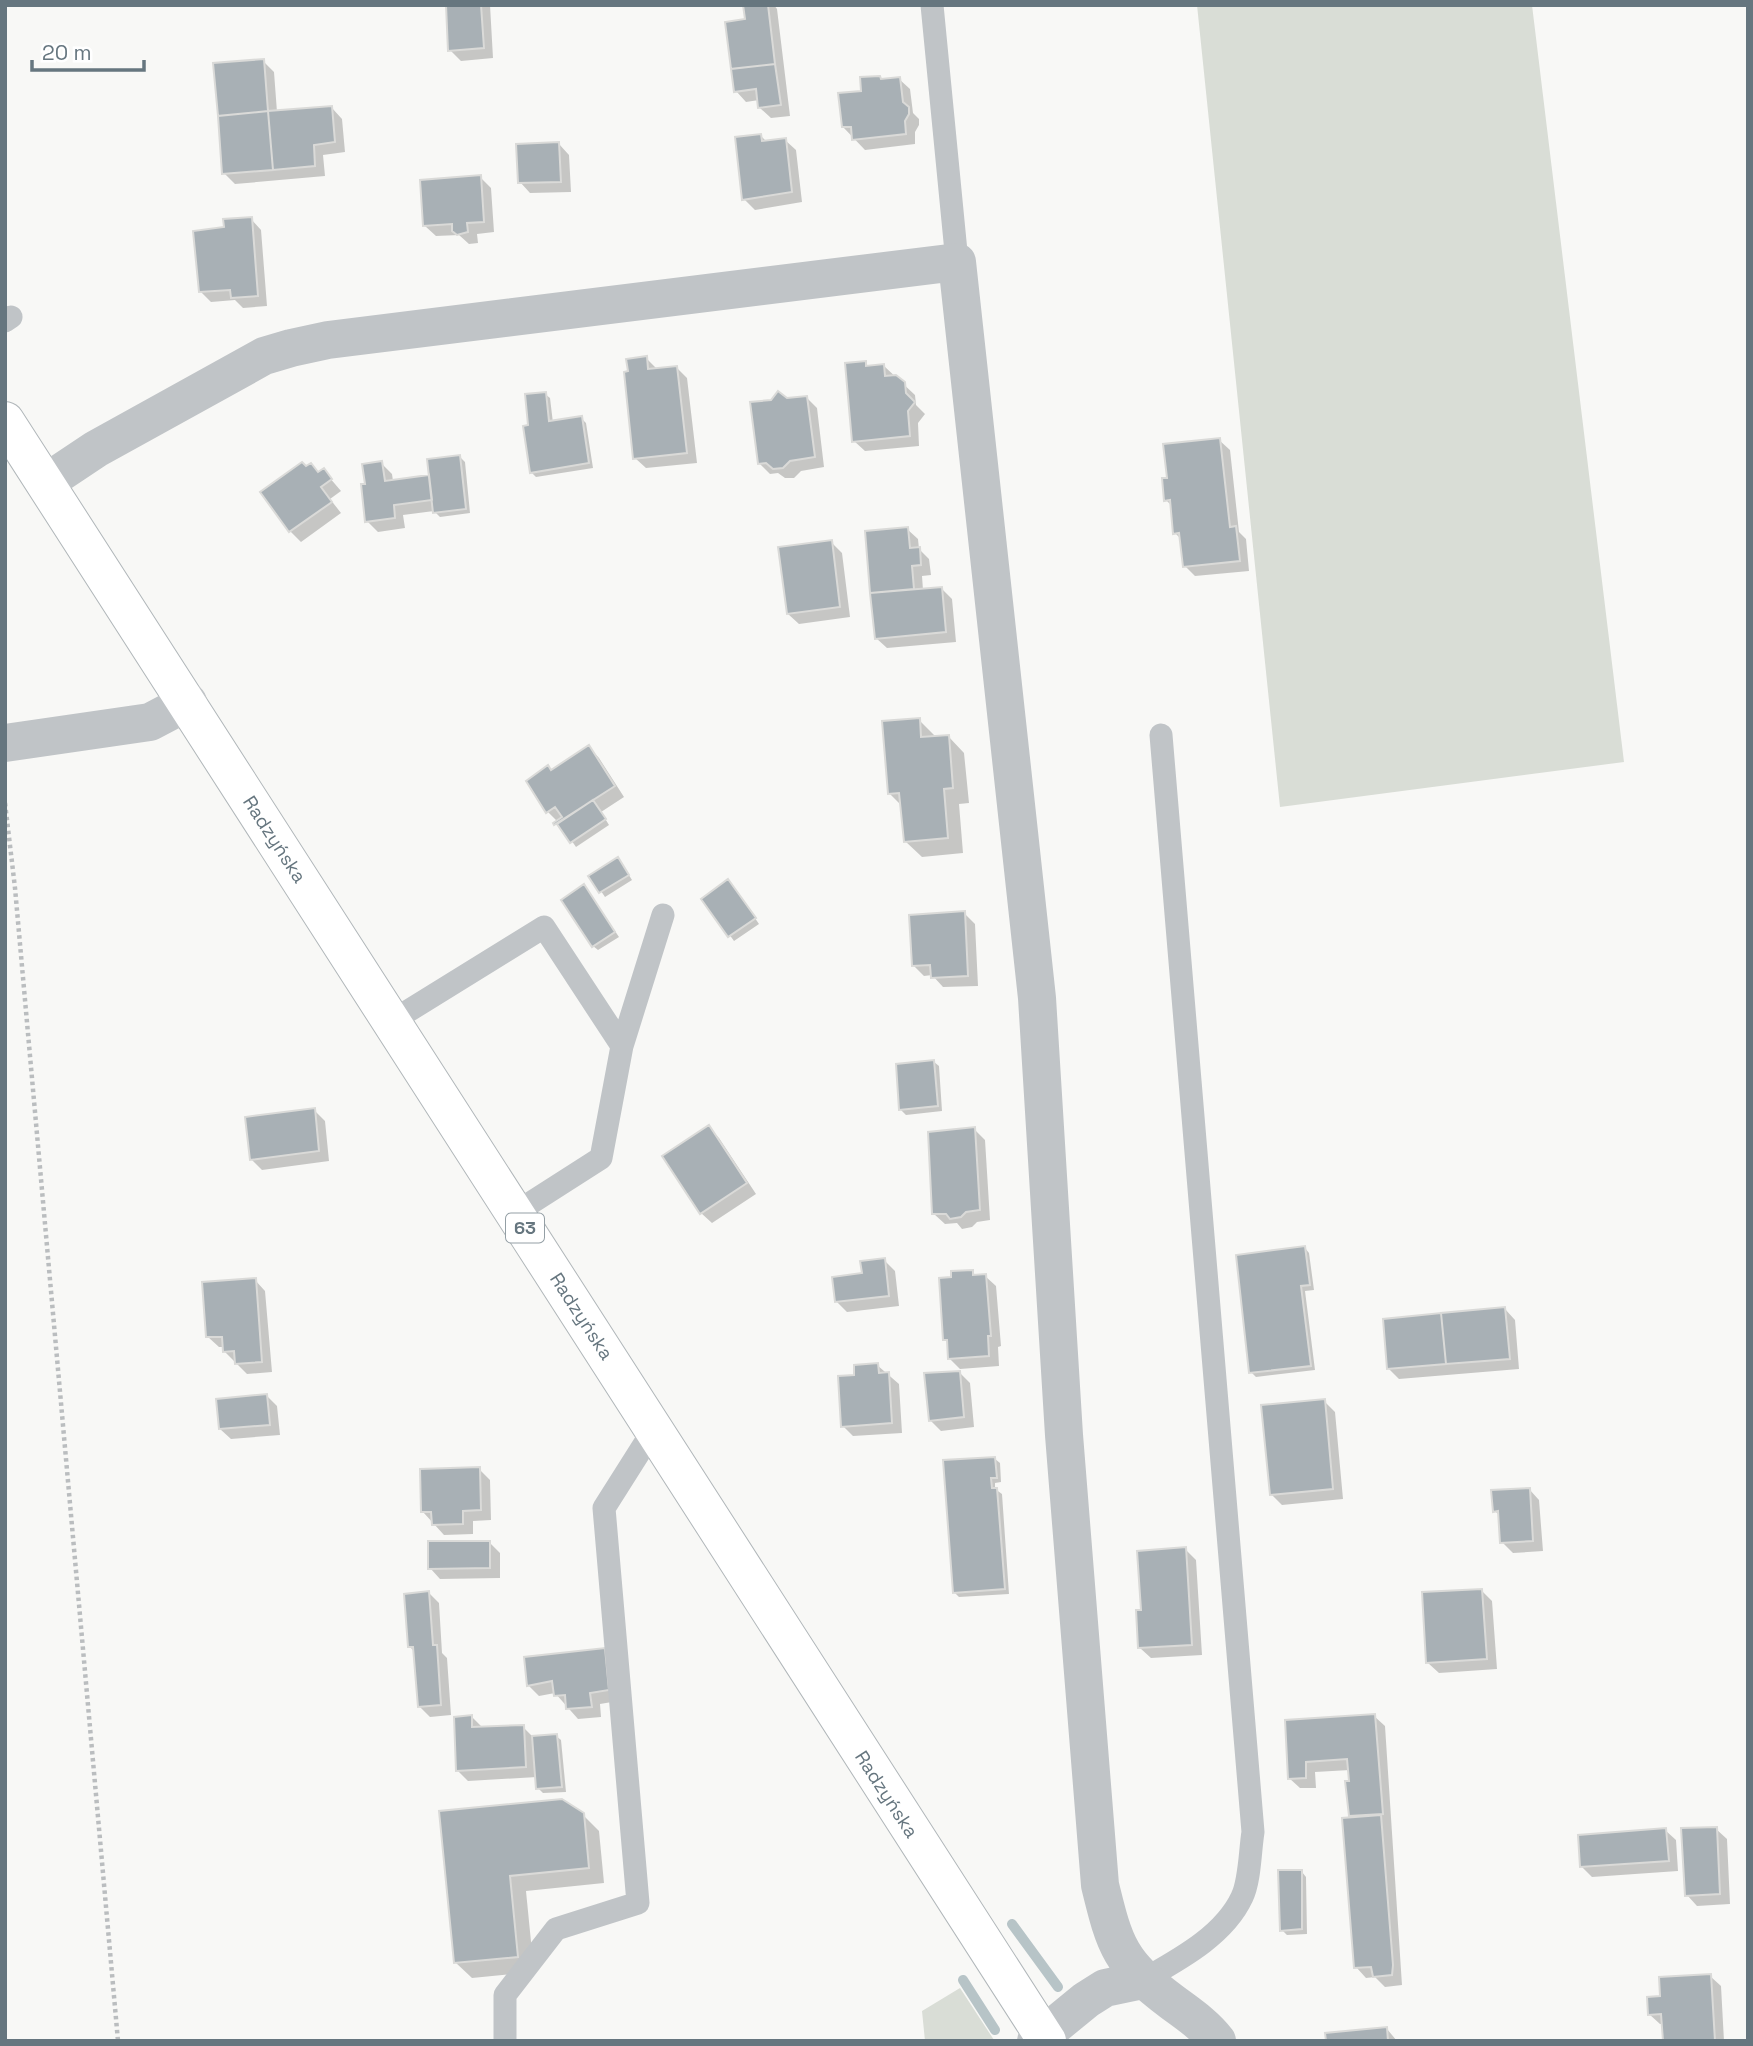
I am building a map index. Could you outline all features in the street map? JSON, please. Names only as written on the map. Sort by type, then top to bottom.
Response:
[{"type":"main road","name":"Radzyńska","points":[[5,421],[654,1429],[1042,2039]]},
{"type":"street","points":[[45,483],[96,449],[252,363],[291,348],[340,339],[957,262],[1037,998],[1064,1435],[1100,1885],[1111,1931],[1124,1958],[1143,1980],[1208,2029],[1217,2041]]},
{"type":"street","points":[[5,743],[150,722],[188,702]]},
{"type":"street","points":[[1042,2039],[1086,2000],[1105,1989],[1143,1980]]},
{"type":"lane","points":[[932,5],[957,262]]},
{"type":"lane","points":[[1143,1980],[1178,1960],[1210,1936],[1233,1912],[1244,1895],[1253,1832],[1161,735]]},
{"type":"lane","points":[[515,1213],[601,1158],[622,1046],[663,915]]},
{"type":"lane","points":[[392,1021],[544,927],[622,1046]]},
{"type":"lane","points":[[505,2041],[505,1995],[556,1929],[638,1903],[604,1508],[654,1429]]},
{"type":"path","points":[[5,803],[15,888],[118,2041]]},
{"type":"shaded area","points":[[1197,5],[1532,5],[1624,762],[1280,807]]},
{"type":"shaded area","points":[[960,1988],[994,2040],[925,2041],[922,2011]]},
{"type":"building","points":[[446,5],[481,5],[484,48],[448,51]]},
{"type":"building","points":[[743,5],[768,5],[775,64],[731,69],[725,22],[745,19]]},
{"type":"building","points":[[264,59],[268,111],[218,116],[213,63]]},
{"type":"building","points":[[775,64],[781,105],[758,108],[756,89],[734,92],[731,69]]},
{"type":"building","points":[[880,76],[881,79],[900,77],[903,102],[909,107],[905,121],[906,134],[852,140],[851,127],[842,127],[838,93],[861,91],[860,77]]},
{"type":"building","points":[[332,106],[335,142],[314,145],[315,166],[273,170],[268,111]]},
{"type":"building","points":[[268,111],[273,170],[222,174],[218,116]]},
{"type":"building","points":[[761,134],[762,141],[786,138],[792,192],[742,200],[735,137]]},
{"type":"building","points":[[559,142],[561,182],[518,183],[516,144]]},
{"type":"building","points":[[481,175],[484,222],[467,223],[468,232],[457,235],[452,231],[452,224],[423,226],[420,180]]},
{"type":"building","points":[[252,217],[258,296],[231,298],[230,290],[199,292],[193,231],[224,227],[223,219]]},
{"type":"building","points":[[647,356],[648,369],[677,366],[687,453],[633,459],[624,372],[628,371],[626,359]]},
{"type":"building","points":[[866,361],[866,366],[884,364],[885,376],[896,375],[905,382],[906,393],[915,402],[908,411],[910,436],[852,442],[845,363]]},
{"type":"building","points":[[778,391],[787,398],[807,396],[815,457],[790,461],[783,468],[773,469],[766,463],[758,464],[750,402],[771,400]]},
{"type":"building","points":[[546,392],[549,421],[582,416],[589,463],[530,473],[523,426],[528,425],[525,394]]},
{"type":"building","points":[[1220,438],[1230,527],[1236,526],[1240,561],[1183,567],[1179,533],[1173,534],[1170,500],[1164,501],[1162,478],[1167,478],[1163,444]]},
{"type":"building","points":[[460,455],[466,509],[433,513],[427,459]]},
{"type":"building","points":[[382,461],[385,481],[429,475],[432,500],[394,505],[395,518],[365,522],[362,464]]},
{"type":"building","points":[[302,462],[306,466],[311,463],[318,472],[324,468],[332,479],[321,487],[332,502],[289,532],[260,492]]},
{"type":"building","points":[[908,527],[910,548],[920,547],[921,565],[912,566],[914,589],[870,593],[865,531]]},
{"type":"building","points":[[832,540],[840,607],[787,614],[778,547]]},
{"type":"building","points":[[942,587],[946,632],[875,639],[870,593]]},
{"type":"building","points":[[920,718],[921,737],[949,735],[953,788],[944,789],[948,838],[904,842],[899,793],[888,794],[882,721]]},
{"type":"building","points":[[589,745],[615,786],[554,825],[553,823],[562,817],[555,807],[546,813],[526,781],[548,765],[551,770]]},
{"type":"building","points":[[593,800],[606,819],[570,843],[557,824]]},
{"type":"building","points":[[618,857],[629,875],[599,893],[588,876]]},
{"type":"building","points":[[728,879],[756,918],[728,937],[701,899]]},
{"type":"building","points":[[584,884],[615,932],[592,947],[561,900]]},
{"type":"building","points":[[965,911],[968,976],[931,978],[930,965],[912,966],[909,915]]},
{"type":"building","points":[[934,1060],[938,1106],[899,1110],[896,1064]]},
{"type":"building","points":[[315,1108],[319,1151],[250,1160],[245,1117]]},
{"type":"building","points":[[709,1125],[747,1183],[700,1214],[662,1156]]},
{"type":"building","points":[[975,1127],[980,1210],[966,1212],[961,1217],[950,1219],[946,1214],[932,1214],[928,1132]]},
{"type":"building","points":[[1305,1246],[1310,1285],[1301,1286],[1311,1366],[1249,1373],[1236,1255]]},
{"type":"building","points":[[885,1258],[889,1296],[835,1302],[832,1277],[862,1273],[860,1261]]},
{"type":"building","points":[[973,1270],[973,1275],[986,1274],[991,1336],[988,1336],[989,1356],[948,1359],[947,1340],[943,1340],[939,1278],[951,1277],[951,1271]]},
{"type":"building","points":[[256,1278],[262,1362],[235,1364],[234,1351],[223,1352],[222,1337],[206,1337],[202,1282]]},
{"type":"building","points":[[1505,1307],[1510,1359],[1446,1364],[1441,1313]]},
{"type":"building","points":[[1441,1313],[1446,1364],[1387,1369],[1383,1319]]},
{"type":"building","points":[[878,1363],[879,1373],[889,1372],[892,1423],[841,1427],[838,1376],[854,1375],[854,1365]]},
{"type":"building","points":[[960,1371],[964,1417],[929,1421],[924,1373]]},
{"type":"building","points":[[267,1394],[270,1425],[219,1429],[216,1399]]},
{"type":"building","points":[[1325,1399],[1333,1489],[1270,1495],[1261,1405]]},
{"type":"building","points":[[995,1457],[997,1478],[991,1478],[992,1488],[997,1488],[1005,1589],[953,1593],[943,1460]]},
{"type":"building","points":[[480,1467],[481,1510],[463,1511],[463,1524],[432,1525],[431,1512],[421,1512],[420,1469]]},
{"type":"building","points":[[1530,1488],[1533,1541],[1500,1543],[1498,1511],[1493,1512],[1491,1490]]},
{"type":"building","points":[[428,1541],[490,1541],[490,1568],[428,1569]]},
{"type":"building","points":[[1186,1547],[1192,1645],[1138,1648],[1136,1610],[1141,1610],[1137,1551]]},
{"type":"building","points":[[1482,1589],[1487,1659],[1426,1663],[1422,1592]]},
{"type":"building","points":[[429,1591],[433,1645],[437,1645],[441,1705],[418,1707],[413,1647],[408,1647],[404,1594]]},
{"type":"building","points":[[605,1648],[609,1690],[590,1693],[592,1707],[566,1709],[565,1695],[554,1696],[552,1681],[527,1686],[524,1657]]},
{"type":"building","points":[[1375,1714],[1383,1814],[1349,1816],[1345,1781],[1349,1781],[1347,1759],[1306,1762],[1306,1778],[1288,1779],[1285,1720]]},
{"type":"building","points":[[472,1715],[472,1727],[524,1725],[526,1767],[456,1771],[454,1717]]},
{"type":"building","points":[[557,1734],[562,1787],[536,1789],[532,1736]]},
{"type":"building","points":[[562,1799],[584,1813],[589,1868],[510,1876],[518,1957],[454,1963],[439,1811]]},
{"type":"building","points":[[1381,1815],[1393,1965],[1392,1975],[1373,1977],[1371,1967],[1354,1968],[1342,1818]]},
{"type":"building","points":[[1717,1827],[1720,1894],[1685,1896],[1681,1828]]},
{"type":"building","points":[[1666,1828],[1669,1861],[1580,1867],[1578,1835]]},
{"type":"building","points":[[1278,1870],[1302,1870],[1302,1929],[1280,1931]]},
{"type":"building","points":[[1711,1974],[1715,2041],[1663,2041],[1661,2014],[1648,2015],[1647,1997],[1660,1996],[1659,1977]]},
{"type":"building","points":[[1387,2027],[1388,2041],[1326,2041],[1325,2033]]},
{"type":"waterway","points":[[1012,1924],[1058,1987]]},
{"type":"waterway","points":[[963,1980],[995,2030]]}]
